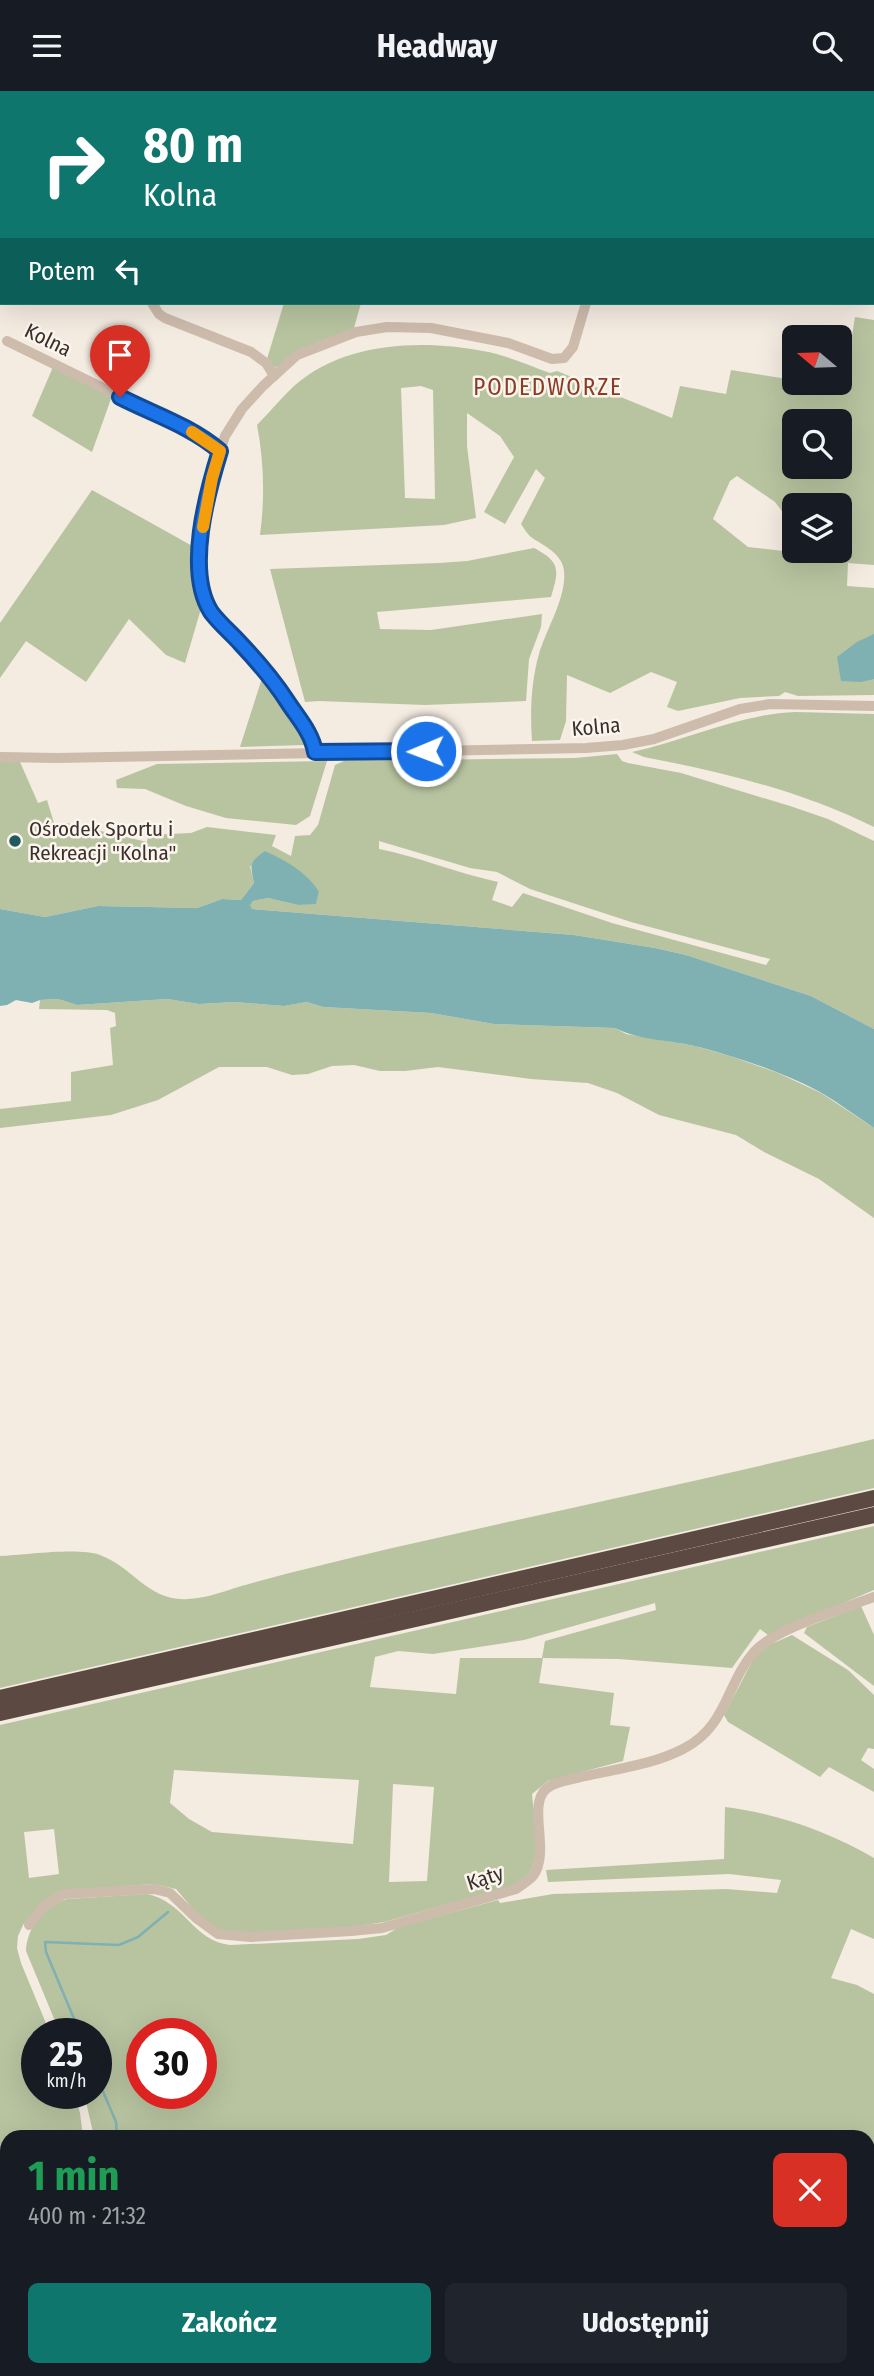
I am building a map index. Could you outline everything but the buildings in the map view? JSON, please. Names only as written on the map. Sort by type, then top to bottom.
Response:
[{"type":"highway","points":[[0,1698],[874,1498]]},
{"type":"highway","points":[[0,1713],[874,1515]]},
{"type":"street","points":[[153,305],[165,318],[251,352],[266,363],[274,376]]},
{"type":"street","points":[[315,752],[311,736],[281,692],[211,611],[202,591],[198,563],[212,478],[225,436],[242,409],[297,355],[356,332],[387,327],[431,328],[508,343],[552,359],[564,358],[573,348],[585,305]]},
{"type":"street","name":"Kolna","points":[[7,341],[181,426],[210,442],[220,451]]},
{"type":"street","name":"Kolna","points":[[0,757],[604,747],[654,739],[740,709],[771,703],[874,706]]},
{"type":"street","name":"Kąty","points":[[29,1925],[43,1907],[64,1895],[154,1889],[170,1893],[195,1918],[218,1934],[251,1937],[351,1931],[382,1928],[516,1889],[533,1877],[539,1864],[541,1849],[538,1802],[544,1790],[564,1781],[654,1761],[682,1750],[703,1736],[717,1718],[755,1651],[770,1639],[874,1597]]},
{"type":"green space","points":[[283,305],[360,305],[354,328],[274,368],[267,359]]},
{"type":"green space","points":[[855,317],[874,320],[874,565],[848,563],[847,586],[874,588],[874,695],[798,696],[785,692],[779,696],[740,698],[678,711],[667,707],[677,682],[651,672],[610,693],[567,675],[566,721],[560,740],[532,741],[534,675],[542,644],[560,599],[563,566],[554,552],[530,536],[521,524],[545,478],[536,469],[505,524],[484,512],[514,457],[500,436],[467,413],[467,446],[476,518],[444,525],[260,535],[263,480],[257,425],[294,386],[335,360],[384,347],[459,347],[492,353],[550,373],[557,371],[672,418],[680,386],[726,394],[731,370],[782,378],[782,395],[852,395],[852,336]],"holes":[[[421,386],[433,390],[435,499],[405,498],[401,388]]]},
{"type":"green space","points":[[53,367],[112,396],[92,452],[32,416]]},
{"type":"green space","points":[[92,490],[196,548],[194,580],[203,602],[185,663],[166,655],[129,619],[86,682],[26,641],[0,678],[0,623]]},
{"type":"green space","points":[[534,548],[549,558],[556,568],[551,597],[377,612],[380,629],[431,630],[542,614],[541,627],[529,659],[526,701],[425,705],[305,702],[270,569],[467,561]]},
{"type":"green space","points":[[263,675],[307,738],[306,745],[240,747]]},
{"type":"green space","points":[[796,712],[874,714],[874,827],[790,793],[632,752],[733,722]]},
{"type":"green space","points":[[617,754],[622,761],[628,763],[681,773],[790,806],[828,819],[874,841],[874,1029],[811,996],[686,955],[655,948],[574,935],[252,909],[249,905],[253,901],[268,898],[298,905],[316,903],[319,892],[250,866],[254,883],[241,900],[222,899],[197,908],[98,906],[45,917],[0,909],[0,761],[20,762],[38,803],[47,800],[54,823],[67,823],[147,842],[148,835],[191,833],[207,827],[276,835],[272,846],[291,856],[295,836],[310,835],[318,825],[335,765],[344,761],[575,758]],"holes":[[[379,841],[470,868],[497,872],[530,889],[631,922],[770,959],[766,965],[612,923],[523,893],[512,907],[492,900],[498,882],[379,849]]]},
{"type":"green space","points":[[327,761],[310,816],[296,825],[226,818],[186,806],[145,789],[117,788],[116,780],[157,764]]},
{"type":"green space","points":[[58,999],[77,1005],[167,999],[199,1004],[235,1002],[284,1006],[307,1002],[323,1007],[431,1013],[494,1024],[615,1028],[626,1034],[695,1046],[778,1073],[821,1093],[874,1128],[874,1218],[819,1179],[736,1135],[659,1115],[617,1093],[588,1083],[438,1067],[380,1071],[354,1065],[332,1066],[308,1074],[292,1075],[267,1067],[219,1067],[158,1100],[111,1115],[0,1128],[0,1109],[71,1101],[71,1072],[113,1065],[110,1028],[116,1026],[115,1013],[107,1010],[39,1009],[40,1000]]},
{"type":"green space","points":[[874,1439],[874,1488],[0,1688],[0,1556],[65,1552],[100,1555],[112,1560],[162,1595],[196,1598],[388,1549]]},
{"type":"green space","points":[[874,1526],[874,1590],[768,1635],[760,1629],[732,1668],[619,1659],[543,1658],[539,1683],[614,1693],[610,1725],[630,1727],[623,1761],[548,1781],[532,1794],[536,1834],[534,1864],[524,1878],[512,1886],[384,1922],[345,1928],[236,1933],[219,1932],[199,1916],[176,1889],[153,1884],[60,1891],[41,1904],[23,1925],[18,1936],[17,1948],[21,1963],[44,2018],[21,2018],[21,2109],[79,2109],[82,2130],[0,2130],[0,1725]],"holes":[[[655,1603],[656,1610],[545,1641],[542,1658],[460,1658],[456,1694],[370,1687],[375,1657],[398,1651],[433,1654],[524,1640]],[[174,1770],[359,1780],[353,1844],[212,1832],[189,1819],[170,1803]],[[393,1784],[434,1787],[427,1881],[389,1882]],[[54,1829],[59,1874],[29,1878],[24,1832]]]},
{"type":"green space","points":[[861,1606],[874,1635],[874,1686],[804,1633],[807,1627]]},
{"type":"green space","points":[[792,1635],[848,1670],[874,1695],[874,1749],[868,1748],[861,1760],[874,1769],[874,1792],[829,1767],[820,1777],[728,1722],[724,1715],[755,1656],[771,1644]]},
{"type":"green space","points":[[725,1807],[802,1825],[874,1858],[874,1939],[851,1929],[831,1978],[857,1985],[874,1994],[874,2130],[92,2130],[88,2109],[112,2109],[112,2018],[54,2018],[26,1951],[33,1926],[38,1919],[51,1907],[67,1899],[147,1894],[171,1905],[207,1936],[230,1945],[358,1939],[386,1935],[399,1927],[498,1900],[500,1903],[553,1894],[726,1889],[777,1893],[781,1880],[729,1874],[548,1882],[546,1870],[724,1859]]},
{"type":"water","points":[[874,634],[874,679],[861,682],[841,681],[837,657],[857,642]]},
{"type":"water","points":[[265,851],[302,873],[319,892],[316,904],[298,905],[268,898],[253,901],[250,905],[252,909],[574,935],[686,955],[811,996],[874,1029],[874,1128],[820,1092],[776,1072],[699,1047],[646,1038],[615,1028],[494,1024],[431,1013],[323,1007],[307,1002],[284,1006],[235,1002],[199,1004],[167,999],[77,1005],[58,999],[32,1003],[16,1000],[0,1006],[0,909],[45,917],[98,906],[197,908],[222,899],[241,900],[254,883],[252,864]]},
{"type":"waterway","points":[[74,2018],[46,1952],[45,1942],[119,1945],[138,1937],[168,1912]]},
{"type":"waterway","points":[[110,2109],[117,2130]]},
{"type":"slow traffic","points":[[192,432],[220,451],[203,527]]},
{"type":"place","name":"Ośrodek Sportu i Rekreacji \"Kolna\"","points":[[15,841]]},
{"type":"district","name":"PODEDWORZE","points":[[548,387]]},
{"type":"route","points":[[120,397],[181,426],[210,442],[220,451],[201,536],[198,563],[202,591],[211,611],[281,692],[311,736],[315,752],[426,751]]}]
